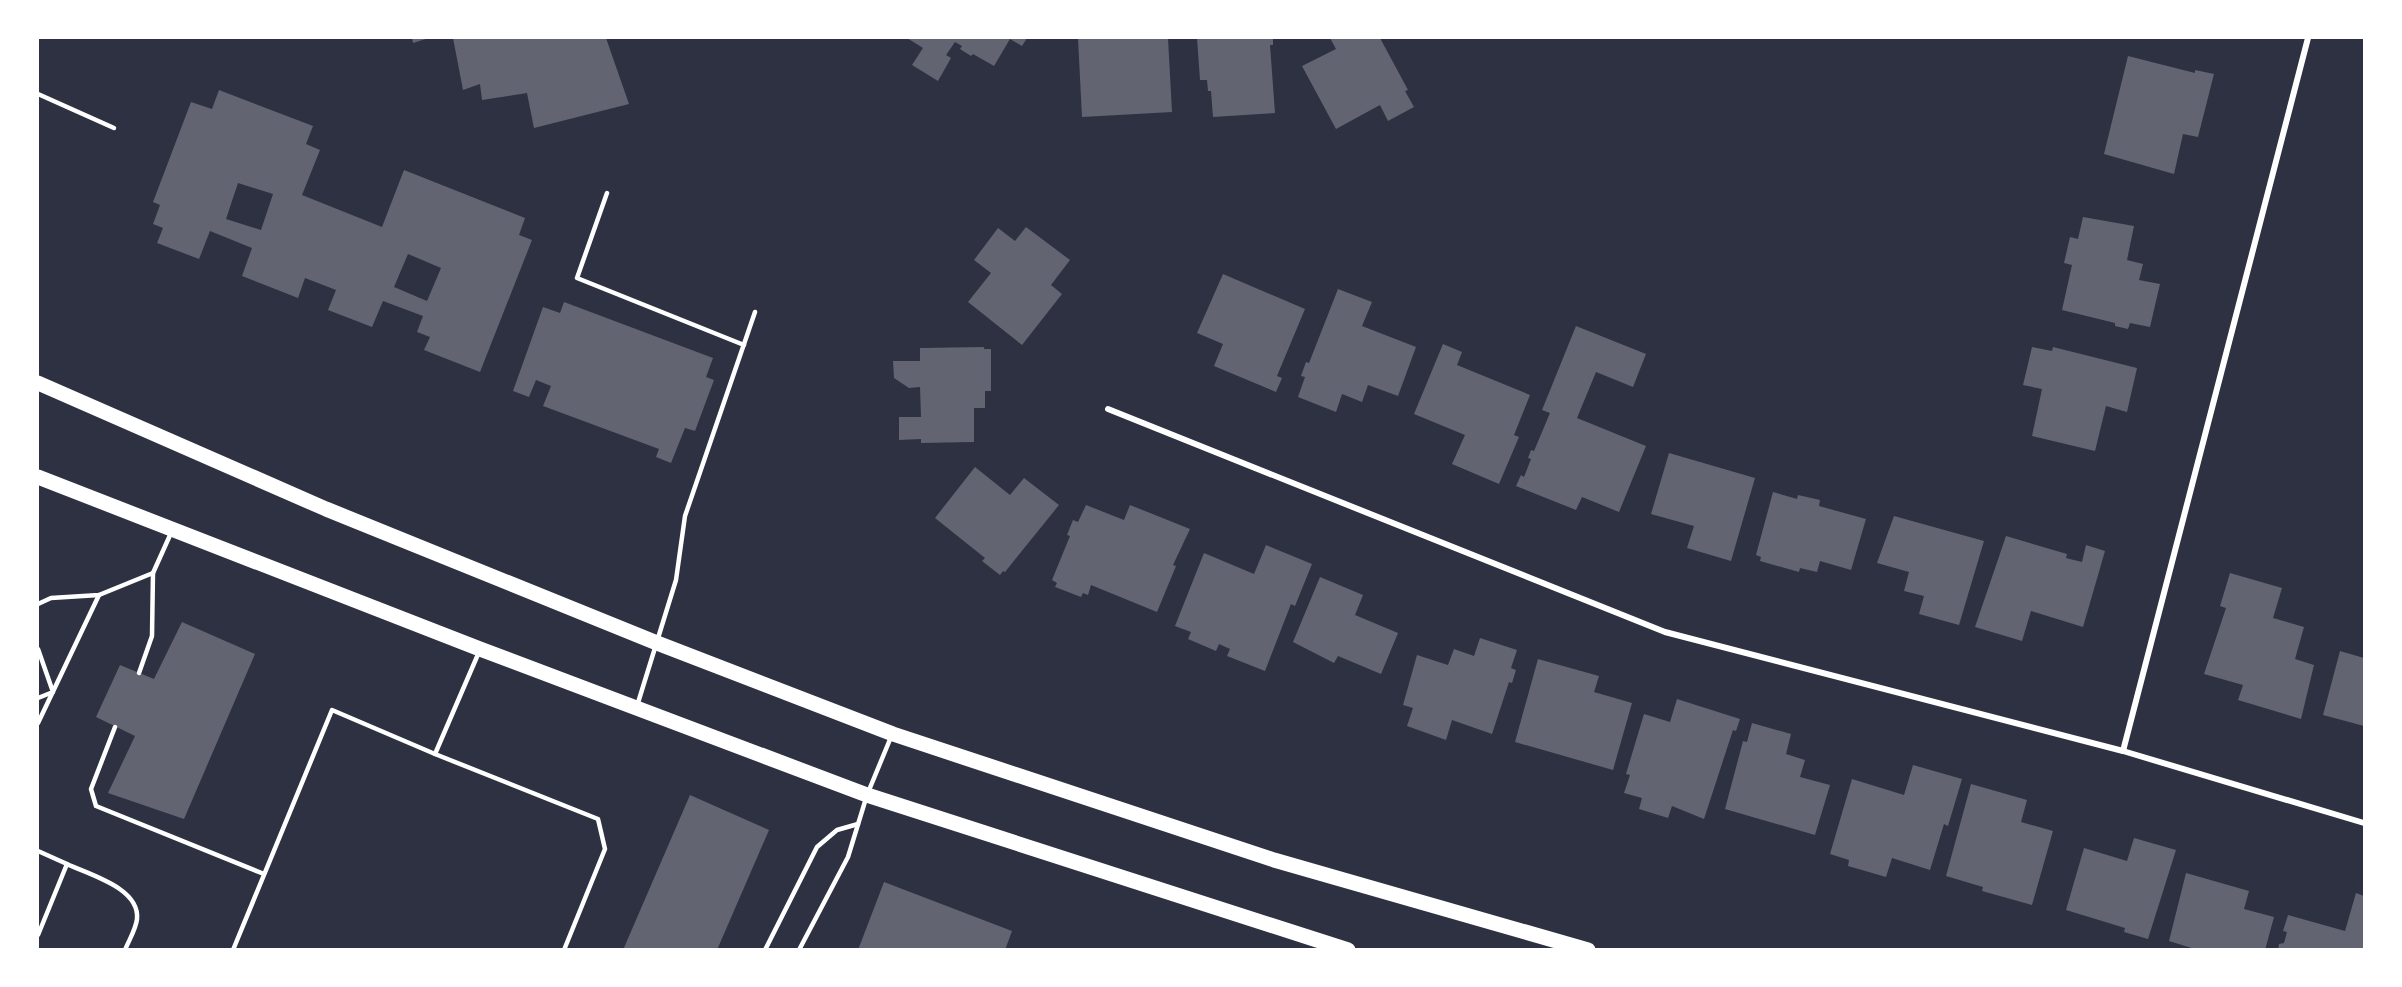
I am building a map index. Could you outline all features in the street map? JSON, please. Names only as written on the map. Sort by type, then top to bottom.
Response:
[{"type":"main road","points":[[38,383],[326,509],[657,643],[892,734],[1274,860],[1588,950]]},
{"type":"main road","points":[[38,477],[636,709],[867,795],[1348,950]]},
{"type":"street","points":[[2123,751],[2308,38]]},
{"type":"street","points":[[1108,409],[1665,632],[2123,751],[2364,823]]},
{"type":"lane","points":[[38,94],[114,129]]},
{"type":"lane","points":[[607,193],[577,278],[744,345]]},
{"type":"lane","points":[[636,709],[676,580],[685,516],[755,312]]},
{"type":"lane","points":[[139,673],[152,636],[153,573],[172,530]]},
{"type":"lane","points":[[38,604],[51,598],[99,595],[153,573]]},
{"type":"lane","points":[[38,723],[99,595]]},
{"type":"lane","points":[[435,754],[480,649]]},
{"type":"lane","points":[[38,650],[39,660],[53,692]]},
{"type":"lane","points":[[38,698],[53,692]]},
{"type":"lane","points":[[233,950],[332,710],[598,819],[605,849],[564,950]]},
{"type":"lane","points":[[115,727],[91,789],[96,806],[264,874]]},
{"type":"lane","points":[[799,950],[848,857],[867,795],[892,734]]},
{"type":"lane","points":[[765,950],[817,847],[837,830],[858,824]]},
{"type":"lane","points":[[38,851],[129,894],[137,907],[137,921],[125,950]]},
{"type":"lane","points":[[38,935],[67,864]]},
{"type":"building","points":[[412,38],[429,38],[413,43]]},
{"type":"building","points":[[453,38],[606,38],[629,104],[534,128],[527,93],[482,100],[480,84],[463,90]]},
{"type":"building","points":[[907,38],[1027,38],[1022,46],[1010,39],[994,66],[973,54],[971,56],[960,49],[962,46],[955,42],[946,55],[951,58],[938,81],[912,65],[923,48]]},
{"type":"building","points":[[1078,38],[1168,38],[1172,112],[1082,117]]},
{"type":"building","points":[[1197,38],[1273,38],[1273,45],[1270,45],[1275,113],[1213,117],[1211,91],[1208,91],[1207,80],[1200,80]]},
{"type":"building","points":[[1330,38],[1380,38],[1408,90],[1405,91],[1414,107],[1388,121],[1380,105],[1336,129],[1302,66],[1336,49]]},
{"type":"building","points":[[2128,56],[2195,73],[2195,70],[2214,74],[2198,137],[2183,134],[2174,174],[2104,154]]},
{"type":"building","points":[[219,90],[313,126],[306,144],[320,150],[302,195],[382,227],[404,170],[525,218],[519,235],[532,240],[480,372],[424,350],[430,337],[417,332],[423,316],[383,301],[372,327],[328,310],[336,290],[305,278],[298,298],[242,276],[252,248],[210,231],[199,259],[157,243],[163,228],[153,224],[160,205],[153,202],[191,102],[212,109]],"holes":[[[238,183],[273,194],[261,230],[226,219]],[[408,254],[441,268],[427,301],[394,287]]]},
{"type":"building","points":[[2083,217],[2134,226],[2127,260],[2143,264],[2139,280],[2160,284],[2150,327],[2130,323],[2128,329],[2115,326],[2115,323],[2062,310],[2072,265],[2064,263],[2070,237],[2078,239]]},
{"type":"building","points":[[1026,227],[1070,260],[1051,285],[1062,294],[1022,345],[968,302],[991,273],[974,260],[998,228],[1015,241]]},
{"type":"building","points":[[1223,274],[1305,309],[1277,376],[1282,378],[1276,392],[1214,366],[1223,344],[1197,333]]},
{"type":"building","points":[[1338,289],[1372,302],[1362,326],[1416,347],[1398,396],[1368,385],[1362,402],[1342,394],[1336,412],[1298,397],[1305,377],[1301,376],[1306,362],[1309,363]]},
{"type":"building","points":[[564,302],[713,358],[706,377],[714,380],[695,431],[685,428],[671,463],[656,457],[659,449],[543,406],[551,386],[536,380],[529,397],[513,391],[543,307],[560,313]]},
{"type":"building","points":[[1576,326],[1646,354],[1633,387],[1596,372],[1577,418],[1646,446],[1619,512],[1582,497],[1576,510],[1516,486],[1521,475],[1524,477],[1531,459],[1528,458],[1531,450],[1534,451],[1550,413],[1542,410]]},
{"type":"building","points":[[1443,344],[1462,352],[1457,365],[1530,395],[1514,435],[1519,437],[1499,484],[1452,464],[1465,435],[1414,414]]},
{"type":"building","points":[[984,347],[984,349],[991,349],[991,391],[985,391],[985,408],[974,408],[974,442],[921,443],[921,439],[899,440],[899,417],[921,417],[920,387],[909,388],[894,378],[893,361],[920,361],[920,348]]},
{"type":"building","points":[[2032,347],[2052,351],[2053,347],[2137,368],[2127,412],[2106,406],[2095,451],[2032,436],[2042,389],[2023,385]]},
{"type":"building","points":[[1669,453],[1755,478],[1731,561],[1687,548],[1694,526],[1651,514]]},
{"type":"building","points":[[975,467],[1010,495],[1024,478],[1059,505],[1005,572],[1003,571],[1000,575],[982,561],[985,558],[935,518]]},
{"type":"building","points":[[1773,492],[1797,499],[1798,495],[1820,500],[1819,506],[1866,519],[1851,570],[1820,561],[1817,572],[1800,568],[1799,572],[1760,561],[1761,557],[1756,555]]},
{"type":"building","points":[[1086,505],[1124,520],[1130,505],[1190,529],[1173,565],[1176,566],[1157,612],[1091,585],[1088,595],[1083,593],[1081,597],[1055,587],[1057,583],[1052,580],[1070,536],[1067,535],[1073,520],[1078,522]]},
{"type":"building","points":[[1894,516],[1984,541],[1959,625],[1919,614],[1924,596],[1904,591],[1909,572],[1877,563]]},
{"type":"building","points":[[2006,536],[2067,554],[2066,558],[2082,562],[2086,545],[2105,551],[2083,627],[2031,611],[2022,641],[1975,627]]},
{"type":"building","points":[[1266,545],[1312,564],[1295,606],[1291,604],[1265,671],[1227,656],[1230,649],[1219,644],[1216,651],[1188,639],[1191,632],[1175,626],[1204,553],[1254,574]]},
{"type":"building","points":[[2230,573],[2282,588],[2273,618],[2304,627],[2295,659],[2314,665],[2301,719],[2238,700],[2243,685],[2204,674],[2226,608],[2220,606]]},
{"type":"building","points":[[1320,577],[1363,595],[1355,615],[1398,633],[1381,674],[1338,656],[1334,663],[1293,642]]},
{"type":"building","points":[[182,622],[255,654],[184,819],[108,793],[135,736],[96,717],[120,665],[154,679]]},
{"type":"building","points":[[1480,638],[1517,650],[1511,668],[1516,670],[1512,683],[1509,682],[1492,734],[1452,720],[1446,740],[1407,726],[1413,708],[1403,705],[1417,655],[1448,665],[1454,649],[1474,656]]},
{"type":"building","points":[[2340,651],[2364,658],[2364,726],[2323,715]]},
{"type":"building","points":[[1538,659],[1599,676],[1594,692],[1632,703],[1613,770],[1515,742]]},
{"type":"building","points":[[1677,699],[1740,719],[1736,731],[1733,730],[1704,819],[1672,806],[1668,818],[1639,809],[1642,798],[1624,793],[1630,775],[1626,774],[1644,714],[1670,722]]},
{"type":"building","points":[[1752,723],[1791,734],[1786,754],[1805,760],[1800,777],[1830,785],[1815,835],[1725,809],[1743,741],[1747,742]]},
{"type":"building","points":[[1913,765],[1962,779],[1948,826],[1944,824],[1930,870],[1892,858],[1886,877],[1848,866],[1849,860],[1830,854],[1852,779],[1904,795]]},
{"type":"building","points":[[1971,784],[2027,800],[2021,822],[2053,831],[2032,905],[1982,891],[1983,887],[1946,876]]},
{"type":"building","points":[[690,795],[769,830],[717,950],[623,950]]},
{"type":"building","points":[[2134,838],[2176,850],[2148,939],[2124,932],[2125,928],[2066,910],[2084,848],[2127,861]]},
{"type":"building","points":[[2186,873],[2249,891],[2244,909],[2274,917],[2265,950],[2198,950],[2169,941]]},
{"type":"building","points":[[884,882],[1012,931],[1005,950],[858,950]]},
{"type":"building","points":[[2356,893],[2364,896],[2364,950],[2278,950],[2279,944],[2284,943],[2287,932],[2283,931],[2288,915],[2345,931]]}]
